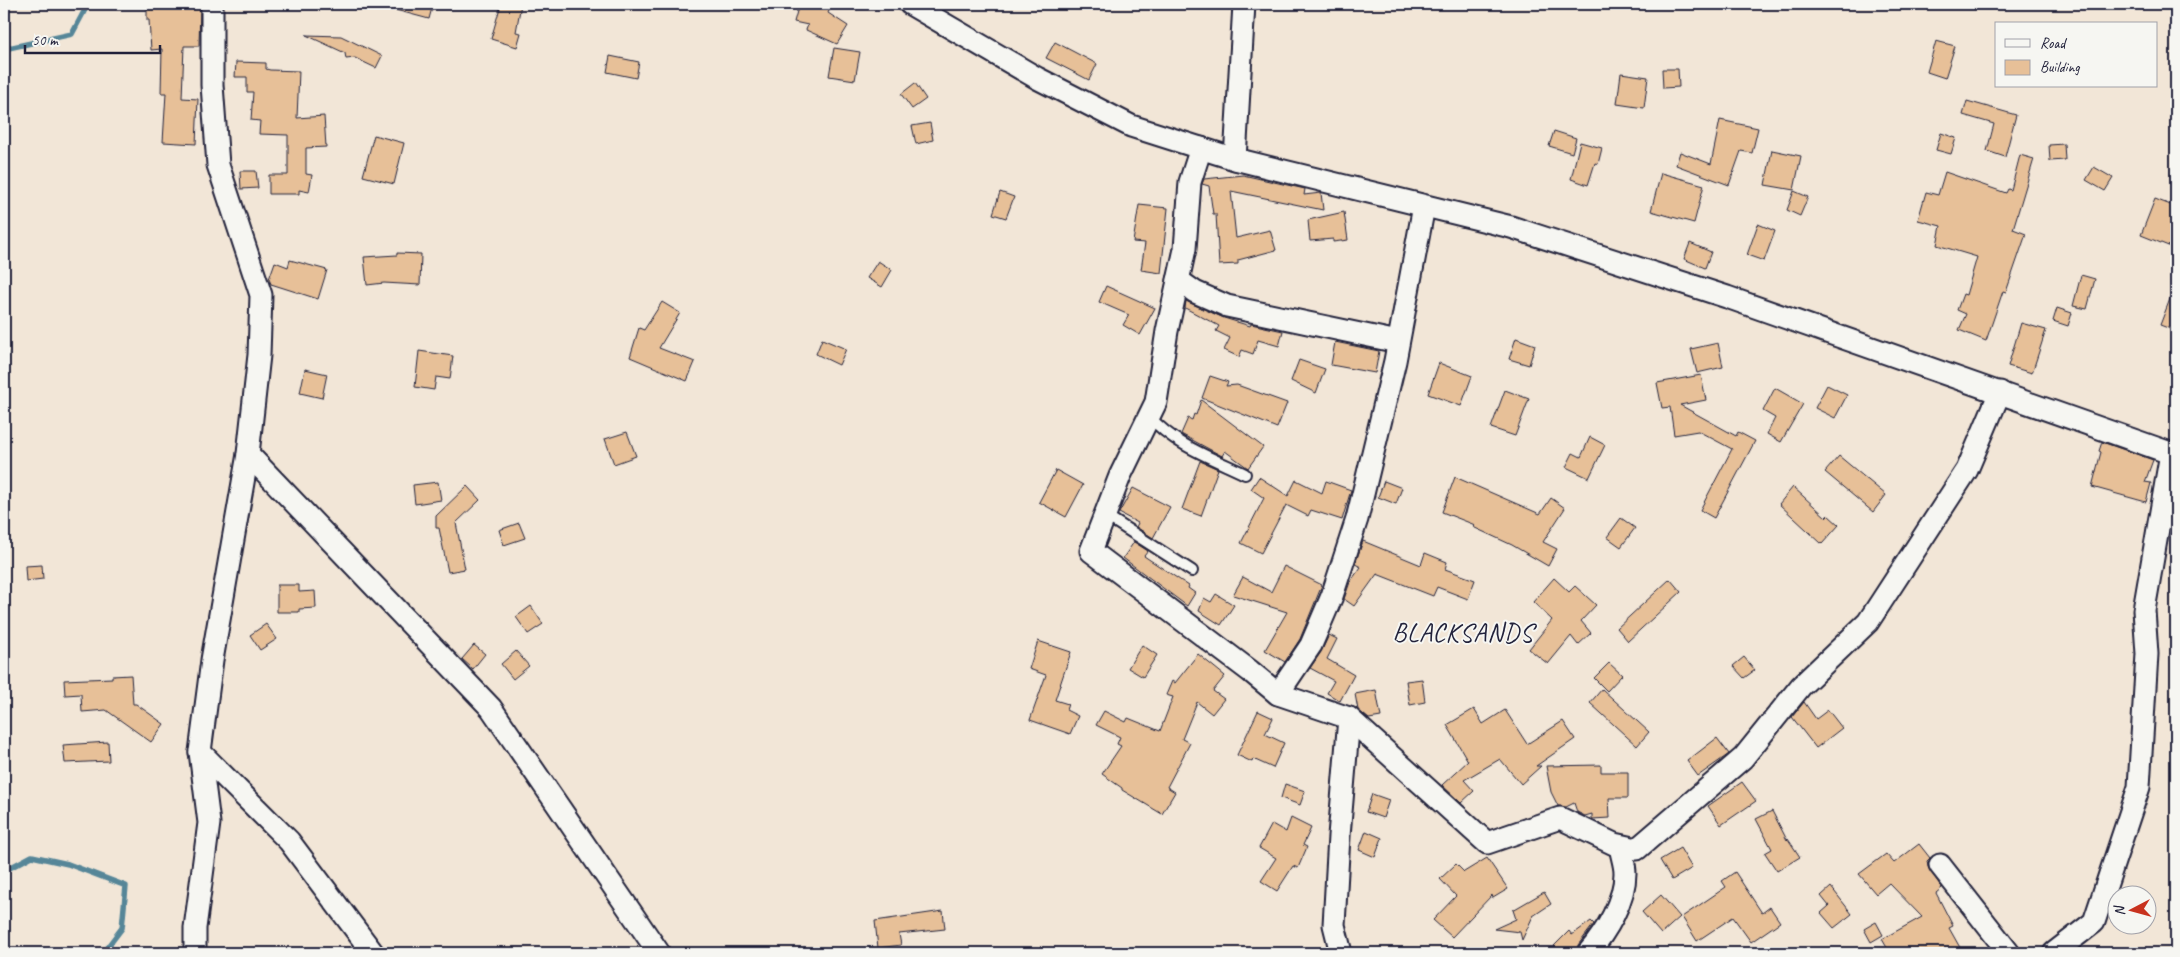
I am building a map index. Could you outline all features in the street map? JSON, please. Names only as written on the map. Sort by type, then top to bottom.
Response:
[{"type":"street","points":[[194,953],[195,928],[209,823],[200,752],[212,660],[248,454],[259,355],[261,295],[218,165],[212,85],[212,4]]},
{"type":"street","points":[[910,4],[1037,78],[1131,126],[1234,158],[1511,227],[1680,282],[2174,454],[2144,610],[2147,654],[2139,787],[2094,922],[2054,953]]},
{"type":"street","points":[[1234,158],[1244,4]]},
{"type":"street","points":[[1201,148],[1190,182],[1185,249],[1167,331],[1156,402],[1120,476],[1091,551],[1278,694],[1349,718],[1486,843],[1560,818],[1620,846],[1637,849],[1743,758],[1801,686],[1868,622],[1967,470],[2000,392]]},
{"type":"street","points":[[1278,694],[1311,645],[1332,596],[1356,519],[1370,468],[1398,342],[1424,206]]},
{"type":"street","points":[[1178,280],[1195,292],[1227,306],[1398,342]]},
{"type":"street","points":[[248,454],[491,708],[659,953]]},
{"type":"street","points":[[1341,953],[1334,925],[1349,718]]},
{"type":"street","points":[[200,752],[289,841],[372,953]]},
{"type":"street","points":[[1588,953],[1596,944],[1619,904],[1625,873],[1620,846]]},
{"type":"street","points":[[1940,865],[2009,953]]},
{"type":"lane","points":[[1149,416],[1160,429],[1186,446],[1245,474]]},
{"type":"lane","points":[[1105,515],[1192,571]]},
{"type":"building","points":[[160,4],[200,4],[199,46],[184,46],[182,98],[198,99],[196,144],[163,142],[166,93],[161,93],[162,49],[151,50],[149,20],[147,20],[147,6],[160,6]]},
{"type":"building","points":[[389,4],[433,4],[429,19],[388,8]]},
{"type":"building","points":[[501,4],[521,4],[516,32],[521,33],[517,47],[491,39]]},
{"type":"building","points":[[799,4],[832,4],[828,13],[848,26],[837,44],[806,30],[808,25],[794,22]]},
{"type":"building","points":[[306,35],[341,36],[382,56],[376,68],[355,58],[346,59],[345,53]]},
{"type":"building","points":[[1936,41],[1955,46],[1945,78],[1927,72]]},
{"type":"building","points":[[1055,42],[1097,64],[1089,80],[1046,58]]},
{"type":"building","points":[[834,48],[860,52],[855,80],[829,76]]},
{"type":"building","points":[[610,56],[639,62],[636,78],[607,72]]},
{"type":"building","points":[[236,62],[266,63],[266,69],[270,70],[299,71],[297,118],[324,116],[326,147],[306,148],[306,174],[312,175],[309,192],[299,190],[299,194],[269,194],[269,175],[288,175],[288,135],[259,134],[260,121],[251,120],[253,92],[247,92],[247,77],[235,77]]},
{"type":"building","points":[[1662,69],[1678,69],[1679,87],[1663,88]]},
{"type":"building","points":[[1621,73],[1648,77],[1644,108],[1617,104]]},
{"type":"building","points":[[915,83],[926,99],[912,109],[901,94]]},
{"type":"building","points":[[1967,101],[2016,115],[2005,157],[1987,151],[1994,124],[1963,115]]},
{"type":"building","points":[[1720,120],[1758,128],[1752,153],[1741,151],[1729,185],[1676,165],[1680,152],[1711,164]]},
{"type":"building","points":[[930,123],[933,140],[916,144],[912,126]]},
{"type":"building","points":[[1554,131],[1576,138],[1572,153],[1549,146]]},
{"type":"building","points":[[1941,133],[1956,138],[1951,154],[1936,150]]},
{"type":"building","points":[[374,135],[404,143],[394,184],[363,176]]},
{"type":"building","points":[[1580,142],[1602,148],[1598,164],[1595,163],[1588,185],[1571,179]]},
{"type":"building","points":[[2064,144],[2065,160],[2050,161],[2049,145]]},
{"type":"building","points":[[1772,150],[1801,156],[1794,190],[1765,185]]},
{"type":"building","points":[[2020,155],[2034,159],[2013,229],[2026,234],[2006,292],[2003,291],[1986,341],[1959,330],[1966,314],[1957,310],[1963,294],[1966,295],[1977,257],[1937,245],[1941,226],[1918,220],[1926,192],[1938,195],[1945,172],[2006,193],[2008,189],[2011,190]]},
{"type":"building","points":[[2094,167],[2113,178],[2105,191],[2086,180]]},
{"type":"building","points":[[240,171],[256,171],[258,188],[241,189]]},
{"type":"building","points":[[1661,173],[1704,185],[1694,223],[1651,211]]},
{"type":"building","points":[[1243,175],[1305,189],[1304,195],[1321,193],[1323,210],[1231,191],[1236,238],[1270,230],[1276,250],[1238,260],[1238,264],[1219,265],[1216,214],[1213,214],[1209,186],[1202,184],[1204,179]]},
{"type":"building","points":[[1794,191],[1808,197],[1800,216],[1787,210]]},
{"type":"building","points":[[1000,192],[1014,197],[1006,218],[993,214]]},
{"type":"building","points":[[2155,199],[2176,207],[2176,249],[2141,235]]},
{"type":"building","points":[[1139,205],[1168,208],[1161,273],[1141,270],[1145,243],[1133,242]]},
{"type":"building","points":[[1344,212],[1348,240],[1333,242],[1333,239],[1310,241],[1308,220]]},
{"type":"building","points":[[1758,224],[1775,231],[1764,261],[1747,255]]},
{"type":"building","points":[[1690,243],[1711,252],[1705,268],[1684,259]]},
{"type":"building","points":[[397,253],[421,254],[420,285],[384,283],[367,285],[364,257],[397,255]]},
{"type":"building","points":[[290,260],[327,270],[318,299],[271,284],[269,279],[275,262],[288,267]]},
{"type":"building","points":[[878,261],[892,270],[882,287],[867,278]]},
{"type":"building","points":[[2081,275],[2095,279],[2087,309],[2073,306]]},
{"type":"building","points":[[1106,286],[1155,308],[1140,335],[1123,325],[1129,315],[1099,302]]},
{"type":"building","points":[[2176,286],[2176,331],[2160,325]]},
{"type":"building","points":[[1186,301],[1224,318],[1250,326],[1251,324],[1283,331],[1279,346],[1258,340],[1253,354],[1242,350],[1239,357],[1224,350],[1230,338],[1216,331],[1219,326],[1185,308]]},
{"type":"building","points":[[662,302],[680,313],[659,348],[695,362],[687,381],[630,357],[639,328],[644,330]]},
{"type":"building","points":[[2057,308],[2072,313],[2068,326],[2053,321]]},
{"type":"building","points":[[2021,323],[2046,330],[2032,373],[2008,366]]},
{"type":"building","points":[[1516,338],[1535,345],[1529,365],[1509,359]]},
{"type":"building","points":[[822,339],[846,349],[839,365],[816,354]]},
{"type":"building","points":[[1335,342],[1379,351],[1375,373],[1331,365]]},
{"type":"building","points":[[1718,343],[1723,367],[1697,373],[1691,349]]},
{"type":"building","points":[[419,351],[453,356],[450,379],[436,377],[434,390],[415,387]]},
{"type":"building","points":[[1299,360],[1325,369],[1316,393],[1291,381]]},
{"type":"building","points":[[1439,363],[1472,376],[1461,406],[1428,394]]},
{"type":"building","points":[[305,369],[327,374],[322,398],[300,393]]},
{"type":"building","points":[[1701,375],[1706,400],[1680,405],[1736,436],[1738,432],[1755,441],[1714,518],[1700,510],[1732,449],[1698,431],[1674,435],[1670,407],[1662,408],[1657,383]]},
{"type":"building","points":[[1210,376],[1228,382],[1226,386],[1237,385],[1287,403],[1277,428],[1202,398]]},
{"type":"building","points":[[1827,385],[1847,395],[1835,418],[1815,408]]},
{"type":"building","points":[[1775,388],[1803,404],[1781,442],[1767,434],[1775,418],[1763,411]]},
{"type":"building","points":[[1505,390],[1529,399],[1515,436],[1491,428]]},
{"type":"building","points":[[1201,400],[1263,447],[1248,468],[1225,451],[1222,456],[1181,434],[1188,418],[1192,420],[1194,414],[1196,415]]},
{"type":"building","points":[[627,432],[636,456],[614,464],[605,439]]},
{"type":"building","points":[[1590,437],[1605,445],[1589,478],[1566,467],[1573,453],[1581,457]]},
{"type":"building","points":[[2102,442],[2153,460],[2145,482],[2151,483],[2146,502],[2092,487]]},
{"type":"building","points":[[1839,456],[1886,495],[1873,512],[1825,472]]},
{"type":"building","points":[[1200,461],[1218,469],[1201,516],[1182,509]]},
{"type":"building","points":[[1056,470],[1083,485],[1066,517],[1039,502]]},
{"type":"building","points":[[1259,477],[1288,496],[1296,480],[1322,493],[1326,481],[1351,490],[1342,520],[1311,510],[1308,516],[1286,505],[1261,553],[1241,543],[1264,498],[1251,489]]},
{"type":"building","points":[[1455,477],[1540,514],[1551,498],[1565,508],[1543,542],[1557,549],[1548,566],[1512,545],[1473,527],[1475,525],[1442,512]]},
{"type":"building","points":[[1384,481],[1402,488],[1396,504],[1378,497]]},
{"type":"building","points":[[438,482],[441,500],[415,504],[413,485]]},
{"type":"building","points":[[467,486],[480,500],[456,523],[465,569],[448,572],[439,528],[436,528],[436,516]]},
{"type":"building","points":[[1793,487],[1826,517],[1828,515],[1839,525],[1822,544],[1779,504]]},
{"type":"building","points":[[1133,488],[1170,507],[1153,538],[1136,527],[1138,523],[1119,513]]},
{"type":"building","points":[[1621,518],[1635,528],[1621,547],[1607,537]]},
{"type":"building","points":[[519,523],[525,538],[504,545],[499,530]]},
{"type":"building","points":[[1363,541],[1421,565],[1425,553],[1447,562],[1445,569],[1475,580],[1468,599],[1437,587],[1433,596],[1377,574],[1354,606],[1344,599],[1350,582],[1361,567],[1355,564]]},
{"type":"building","points":[[1134,542],[1148,551],[1144,556],[1189,586],[1188,588],[1195,593],[1187,606],[1123,558]]},
{"type":"building","points":[[42,565],[43,579],[26,581],[25,566]]},
{"type":"building","points":[[1284,566],[1322,585],[1300,639],[1285,662],[1265,650],[1287,612],[1233,595],[1243,577],[1271,592]]},
{"type":"building","points":[[1554,578],[1569,592],[1575,586],[1596,605],[1581,621],[1591,633],[1578,645],[1571,636],[1548,664],[1529,649],[1552,620],[1533,602]]},
{"type":"building","points":[[1670,579],[1681,592],[1628,641],[1617,628]]},
{"type":"building","points":[[277,585],[299,585],[299,592],[315,591],[316,608],[299,609],[299,612],[277,612]]},
{"type":"building","points":[[1216,594],[1234,605],[1221,625],[1199,611],[1204,598],[1211,602]]},
{"type":"building","points":[[531,606],[543,624],[528,634],[516,617]]},
{"type":"building","points":[[266,624],[277,639],[260,650],[250,635]]},
{"type":"building","points":[[1329,635],[1337,639],[1327,659],[1354,675],[1340,701],[1327,693],[1334,681],[1310,668],[1321,652]]},
{"type":"building","points":[[1038,641],[1071,652],[1055,700],[1068,704],[1066,710],[1078,716],[1070,734],[1030,720],[1046,675],[1029,669]]},
{"type":"building","points":[[474,645],[485,654],[473,669],[462,659]]},
{"type":"building","points":[[1142,645],[1157,655],[1143,677],[1128,668]]},
{"type":"building","points":[[516,651],[529,666],[513,679],[501,664]]},
{"type":"building","points":[[1198,654],[1225,676],[1213,691],[1224,699],[1212,714],[1197,702],[1182,739],[1190,743],[1167,787],[1175,792],[1162,814],[1122,790],[1122,788],[1102,774],[1121,746],[1117,744],[1120,737],[1096,725],[1104,711],[1126,722],[1128,718],[1160,731],[1173,697],[1166,695],[1172,681],[1175,683]]},
{"type":"building","points":[[1744,657],[1755,670],[1744,678],[1733,666]]},
{"type":"building","points":[[1609,663],[1622,675],[1607,691],[1594,678]]},
{"type":"building","points":[[131,675],[133,704],[136,704],[164,724],[151,742],[106,710],[82,712],[81,694],[65,695],[64,680],[112,678],[112,676]]},
{"type":"building","points":[[1422,679],[1425,702],[1410,705],[1406,681]]},
{"type":"building","points":[[1602,689],[1649,732],[1637,746],[1590,703]]},
{"type":"building","points":[[1376,690],[1381,717],[1369,719],[1358,710],[1355,694]]},
{"type":"building","points":[[1804,702],[1816,719],[1828,710],[1842,728],[1816,748],[1792,717]]},
{"type":"building","points":[[1474,709],[1483,724],[1505,710],[1527,744],[1563,721],[1575,739],[1536,766],[1541,766],[1521,784],[1500,759],[1464,780],[1474,791],[1461,803],[1442,785],[1468,761],[1447,725]]},
{"type":"building","points":[[1258,711],[1273,718],[1265,734],[1284,743],[1273,768],[1253,759],[1252,762],[1237,755]]},
{"type":"building","points":[[1717,738],[1729,754],[1698,776],[1687,761]]},
{"type":"building","points":[[108,742],[109,761],[65,763],[63,745]]},
{"type":"building","points":[[1601,765],[1601,772],[1628,772],[1628,798],[1609,798],[1610,818],[1592,819],[1592,814],[1585,816],[1577,812],[1574,803],[1566,807],[1558,806],[1551,792],[1546,766]]},
{"type":"building","points":[[1742,782],[1756,801],[1721,825],[1708,806]]},
{"type":"building","points":[[1285,784],[1305,791],[1300,805],[1281,798]]},
{"type":"building","points":[[1372,794],[1389,800],[1383,818],[1366,812]]},
{"type":"building","points":[[1772,811],[1787,840],[1800,857],[1777,871],[1765,853],[1772,849],[1756,819]]},
{"type":"building","points":[[1291,818],[1311,828],[1303,845],[1307,847],[1298,868],[1293,866],[1277,891],[1261,881],[1276,858],[1259,848],[1272,824],[1286,832]]},
{"type":"building","points":[[1366,831],[1382,838],[1375,857],[1359,850]]},
{"type":"building","points":[[1919,844],[1930,858],[1927,861],[1928,867],[1942,888],[1936,893],[1953,926],[1949,928],[1963,953],[1890,953],[1882,939],[1922,917],[1889,883],[1876,894],[1859,874],[1886,854],[1894,863]]},
{"type":"building","points":[[1680,848],[1692,868],[1672,880],[1660,860]]},
{"type":"building","points":[[1487,858],[1508,889],[1493,898],[1492,895],[1452,937],[1433,920],[1456,896],[1440,879],[1456,864],[1464,872]]},
{"type":"building","points":[[1735,872],[1762,913],[1770,907],[1780,922],[1751,942],[1733,917],[1697,941],[1682,917],[1726,887],[1722,881]]},
{"type":"building","points":[[1831,887],[1852,914],[1834,928],[1821,913],[1829,906],[1821,896]]},
{"type":"building","points":[[1544,892],[1551,904],[1533,916],[1522,940],[1520,932],[1494,929],[1516,919],[1513,910]]},
{"type":"building","points":[[1661,895],[1680,917],[1661,934],[1642,912]]},
{"type":"building","points":[[943,911],[945,929],[899,934],[901,945],[878,948],[875,921]]},
{"type":"building","points":[[1591,921],[1594,924],[1578,945],[1576,953],[1562,953],[1554,946],[1569,931],[1572,935]]},
{"type":"building","points":[[1876,922],[1883,935],[1871,942],[1864,929]]},
{"type":"waterway","points":[[4,49],[72,34],[88,4]]},
{"type":"waterway","points":[[4,345],[6,358],[4,369]]},
{"type":"waterway","points":[[4,871],[32,856],[68,864],[126,886],[122,928],[103,953]]},
{"type":"district","name":"BLACKSANDS","points":[[1463,632]]}]
